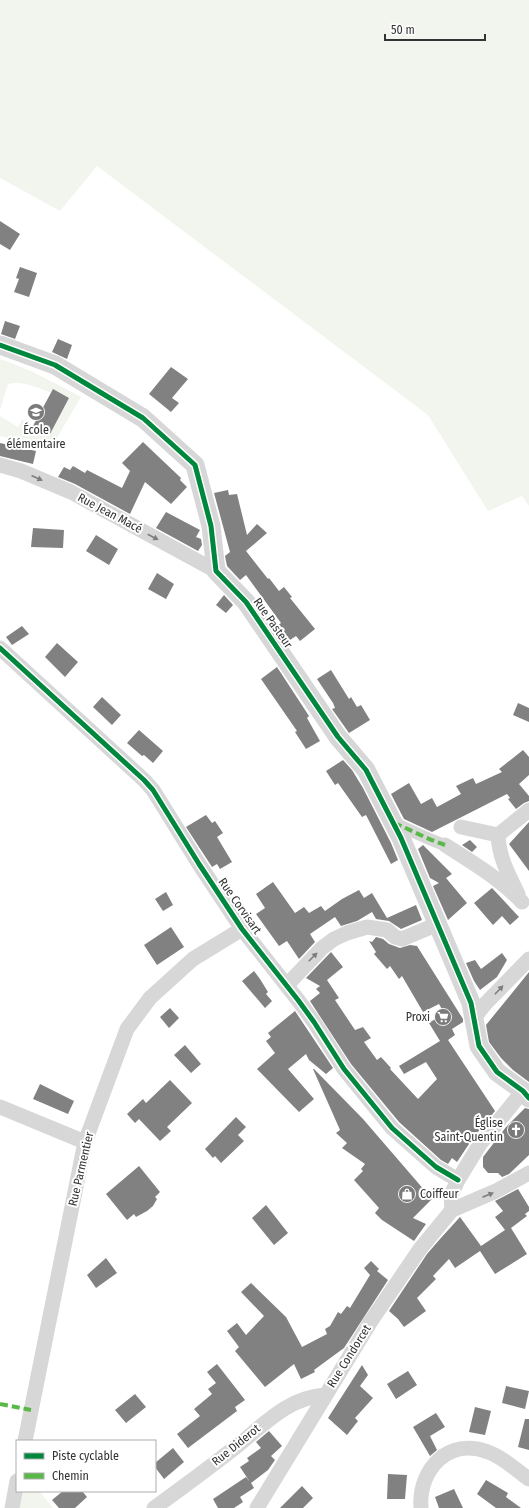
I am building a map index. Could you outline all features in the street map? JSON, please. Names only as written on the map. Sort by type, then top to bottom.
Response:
[{"type":"street","points":[[0,345],[55,366],[143,418],[195,465],[211,526],[216,571]]},
{"type":"street","name":"Rue Jean Macé","points":[[0,465],[21,471],[71,492],[216,571]]},
{"type":"street","name":"Rue Pasteur","points":[[216,571],[246,602],[338,738],[366,770],[404,845],[471,1003],[479,1046],[497,1072],[526,1094]]},
{"type":"street","name":"Rue Corvisart","points":[[0,648],[144,780],[153,790],[242,929],[287,985],[314,1022],[344,1069],[392,1128],[436,1167],[458,1180]]},
{"type":"street","points":[[498,835],[529,810]]},
{"type":"street","points":[[394,824],[408,829],[426,839],[445,845],[477,866],[526,904]]},
{"type":"street","points":[[461,827],[498,835]]},
{"type":"street","points":[[498,835],[504,866],[526,904]]},
{"type":"street","points":[[287,985],[322,948],[334,939],[347,933],[367,927],[387,930],[395,937],[402,939],[438,924]]},
{"type":"street","name":"Rue Parmentier","points":[[25,1440],[85,1142],[127,1029],[150,998],[193,959],[242,929]]},
{"type":"street","points":[[473,1019],[486,1003],[529,959]]},
{"type":"street","points":[[452,1210],[451,1195],[458,1180],[480,1144],[526,1094]]},
{"type":"street","points":[[0,1107],[85,1142]]},
{"type":"street","name":"Rue Condorcet","points":[[257,1508],[371,1321],[420,1249],[452,1210],[496,1191],[529,1173]]},
{"type":"street","name":"Rue Diderot","points":[[154,1508],[238,1445],[264,1422],[291,1404],[312,1396],[325,1395]]},
{"type":"street","points":[[421,1508],[421,1493],[424,1480],[429,1470],[438,1459],[452,1451],[466,1447],[478,1448],[490,1452],[529,1479]]},
{"type":"street","points":[[12,1508],[16,1486]]},
{"type":"shaded area","points":[[0,0],[529,0],[529,506],[522,496],[488,511],[428,415],[97,166],[60,211],[0,178]]},
{"type":"shaded area","points":[[0,359],[31,371],[81,397],[51,448],[0,436],[0,416],[18,427],[22,420],[49,434],[69,398],[53,390],[51,393],[30,385],[13,383],[8,384],[0,410]]},
{"type":"shaded area","points":[[21,1492],[40,1492],[53,1508],[18,1508]]},
{"type":"building","points":[[0,221],[20,234],[10,250],[0,244]]},
{"type":"building","points":[[20,267],[37,273],[29,297],[14,292],[19,279],[16,278]]},
{"type":"building","points":[[5,321],[20,326],[15,339],[1,334]]},
{"type":"building","points":[[58,339],[72,345],[67,359],[52,352]]},
{"type":"building","points":[[171,367],[188,379],[172,398],[179,403],[171,412],[149,394]]},
{"type":"building","points":[[53,389],[69,398],[50,434],[33,426]]},
{"type":"building","points":[[143,442],[181,478],[180,480],[187,487],[171,504],[145,482],[130,514],[75,484],[58,477],[64,467],[70,470],[73,466],[85,473],[87,470],[122,488],[130,471],[122,463]]},
{"type":"building","points":[[0,443],[36,451],[33,464],[0,456]]},
{"type":"building","points":[[228,490],[229,495],[237,494],[247,535],[257,524],[267,533],[246,551],[279,591],[284,587],[292,597],[290,598],[315,629],[300,641],[296,636],[287,642],[276,627],[281,623],[246,575],[240,580],[227,566],[225,556],[230,552],[214,493]]},
{"type":"building","points":[[166,512],[200,530],[196,537],[201,539],[202,545],[198,551],[156,528]]},
{"type":"building","points":[[33,528],[64,530],[63,548],[31,547]]},
{"type":"building","points":[[96,535],[118,549],[109,565],[86,551]]},
{"type":"building","points":[[157,573],[174,584],[166,599],[148,589]]},
{"type":"building","points":[[224,595],[233,605],[226,613],[216,605]]},
{"type":"building","points":[[22,626],[29,634],[12,645],[6,637]]},
{"type":"building","points":[[57,643],[78,662],[65,677],[45,657]]},
{"type":"building","points":[[277,667],[309,716],[307,718],[320,741],[306,749],[295,732],[297,731],[261,679]]},
{"type":"building","points":[[331,670],[349,699],[351,697],[357,707],[361,705],[370,720],[349,733],[332,709],[335,708],[333,703],[317,679]]},
{"type":"building","points":[[102,697],[121,715],[112,725],[93,707]]},
{"type":"building","points":[[518,703],[529,708],[529,722],[513,715]]},
{"type":"building","points":[[139,730],[163,751],[153,763],[127,743]]},
{"type":"building","points":[[523,750],[529,757],[529,775],[519,784],[529,796],[529,801],[516,809],[508,799],[510,798],[507,794],[432,832],[404,819],[391,794],[409,783],[421,804],[432,798],[437,807],[461,794],[456,786],[473,778],[476,784],[502,772],[499,769]]},
{"type":"building","points":[[343,760],[352,770],[363,788],[391,843],[398,860],[391,864],[366,815],[362,817],[338,783],[335,785],[326,771]]},
{"type":"building","points":[[206,815],[212,823],[215,821],[223,833],[217,837],[232,862],[220,869],[217,864],[212,867],[186,827]]},
{"type":"building","points":[[529,822],[529,871],[509,844]]},
{"type":"building","points":[[470,840],[477,847],[472,852],[462,845]]},
{"type":"building","points":[[423,845],[452,874],[446,878],[467,903],[448,920],[433,886],[439,883],[430,878],[418,849]]},
{"type":"building","points":[[273,882],[295,913],[304,907],[309,913],[321,906],[325,911],[342,899],[359,890],[364,898],[372,893],[387,918],[416,905],[422,920],[401,929],[389,921],[376,919],[372,912],[357,921],[341,926],[335,917],[310,934],[315,942],[299,959],[287,941],[279,946],[256,914],[265,908],[256,894]]},
{"type":"building","points":[[492,888],[519,917],[510,925],[502,916],[493,925],[474,903]]},
{"type":"building","points":[[166,892],[173,905],[163,911],[155,899]]},
{"type":"building","points":[[171,927],[184,947],[157,965],[144,945]]},
{"type":"building","points":[[376,937],[400,948],[410,945],[417,946],[463,1019],[463,1022],[452,1029],[455,1035],[448,1040],[495,1111],[473,1138],[457,1162],[452,1158],[448,1164],[441,1160],[399,1122],[351,1064],[310,1001],[320,993],[316,989],[320,986],[306,978],[331,952],[343,967],[327,980],[339,998],[335,1000],[355,1030],[363,1027],[371,1038],[364,1042],[377,1060],[381,1057],[418,1099],[437,1079],[426,1062],[404,1074],[399,1066],[440,1041],[429,1023],[444,1013],[439,1004],[423,1012],[402,976],[399,979],[390,966],[387,969],[374,954],[376,952],[369,941],[372,942]]},
{"type":"building","points":[[502,953],[507,960],[497,977],[480,990],[466,963],[475,960],[481,969]]},
{"type":"building","points":[[254,971],[268,992],[266,994],[272,1001],[265,1008],[242,981]]},
{"type":"building","points":[[529,972],[529,1082],[513,1070],[501,1058],[489,1042],[486,1025]]},
{"type":"building","points":[[170,1008],[179,1018],[169,1028],[160,1017]]},
{"type":"building","points":[[295,1011],[333,1068],[326,1074],[309,1060],[306,1054],[288,1069],[314,1099],[299,1112],[257,1069],[275,1053],[266,1041],[271,1037],[268,1033]]},
{"type":"building","points":[[185,1045],[201,1064],[191,1073],[174,1055]]},
{"type":"building","points":[[313,1069],[363,1119],[432,1199],[413,1218],[426,1224],[414,1241],[382,1220],[375,1213],[379,1208],[354,1180],[363,1171],[361,1169],[365,1164],[342,1148],[347,1143],[336,1133],[340,1130]]},
{"type":"building","points":[[170,1080],[192,1103],[167,1127],[171,1131],[160,1141],[139,1119],[135,1123],[127,1114],[143,1099],[146,1103]]},
{"type":"building","points":[[40,1084],[74,1101],[68,1114],[33,1099]]},
{"type":"building","name":"Église Saint-Quentin","points":[[525,1108],[529,1109],[529,1155],[509,1174],[502,1177],[498,1173],[488,1173],[483,1167],[483,1157],[506,1127]]},
{"type":"building","points":[[236,1117],[246,1127],[238,1135],[244,1141],[221,1163],[215,1156],[213,1158],[205,1149]]},
{"type":"building","points":[[139,1166],[160,1192],[155,1197],[157,1199],[153,1206],[136,1217],[134,1214],[127,1220],[106,1194]]},
{"type":"building","points":[[518,1189],[529,1207],[529,1211],[525,1214],[527,1216],[511,1228],[527,1254],[495,1274],[480,1251],[455,1268],[449,1259],[433,1276],[436,1279],[417,1298],[426,1311],[404,1327],[389,1311],[427,1254],[460,1217],[481,1246],[505,1230],[495,1217],[503,1211],[495,1201]]},
{"type":"building","points":[[266,1205],[288,1233],[274,1245],[252,1218]]},
{"type":"building","points":[[106,1258],[117,1273],[96,1288],[87,1275]]},
{"type":"building","points":[[371,1261],[379,1269],[377,1271],[388,1280],[344,1348],[314,1370],[315,1372],[301,1379],[294,1364],[265,1387],[235,1351],[239,1347],[227,1331],[237,1323],[246,1335],[264,1316],[241,1292],[251,1283],[286,1317],[302,1347],[327,1334],[325,1329],[330,1326],[338,1312],[341,1314],[347,1306],[350,1308],[370,1275],[364,1268]]},
{"type":"building","points":[[217,1364],[245,1400],[235,1407],[237,1411],[188,1448],[177,1434],[200,1416],[194,1409],[212,1394],[208,1389],[216,1383],[207,1372]]},
{"type":"building","points":[[362,1365],[368,1375],[360,1386],[373,1398],[355,1418],[358,1421],[347,1435],[328,1418]]},
{"type":"building","points":[[408,1371],[417,1385],[396,1399],[387,1384]]},
{"type":"building","points":[[506,1386],[529,1391],[525,1409],[502,1403]]},
{"type":"building","points":[[135,1394],[146,1407],[126,1423],[115,1410]]},
{"type":"building","points":[[475,1407],[491,1411],[485,1435],[469,1432]]},
{"type":"building","points":[[436,1413],[445,1427],[430,1436],[437,1450],[430,1456],[413,1427]]},
{"type":"building","points":[[525,1419],[529,1419],[529,1450],[518,1447]]},
{"type":"building","points":[[269,1431],[282,1446],[271,1456],[275,1460],[268,1470],[251,1483],[254,1488],[240,1497],[243,1502],[234,1508],[218,1508],[213,1499],[246,1477],[250,1482],[240,1467],[249,1461],[247,1458],[261,1448],[256,1442]]},
{"type":"building","points":[[173,1448],[184,1462],[164,1479],[156,1468],[156,1462]]},
{"type":"building","points":[[388,1474],[407,1475],[405,1499],[387,1499]]},
{"type":"building","points":[[486,1480],[508,1493],[506,1497],[521,1508],[496,1508],[477,1494]]},
{"type":"building","points":[[302,1486],[313,1498],[303,1508],[280,1508]]},
{"type":"building","points":[[454,1489],[463,1508],[439,1508],[435,1497]]},
{"type":"building","points":[[62,1492],[83,1492],[87,1497],[75,1508],[59,1508],[52,1500]]},
{"type":"marked path","points":[[394,823],[445,845]]},
{"type":"marked path","points":[[0,1404],[31,1410]]},
{"type":"cycle path","points":[[0,345],[55,365],[143,418],[195,465],[211,526],[216,571],[246,602],[338,737],[366,770],[401,838],[471,1003],[479,1046],[497,1072],[523,1091],[529,1098]]},
{"type":"cycle path","points":[[0,648],[144,780],[153,790],[242,929],[298,1000],[344,1069],[392,1128],[436,1167],[458,1180]]},
{"type":"place","name":"École élémentaire","points":[[36,412]]},
{"type":"place","name":"Proxi","points":[[443,1017]]},
{"type":"place","name":"Église Saint-Quentin","points":[[516,1130]]},
{"type":"place","name":"Coiffeur","points":[[407,1194]]}]
